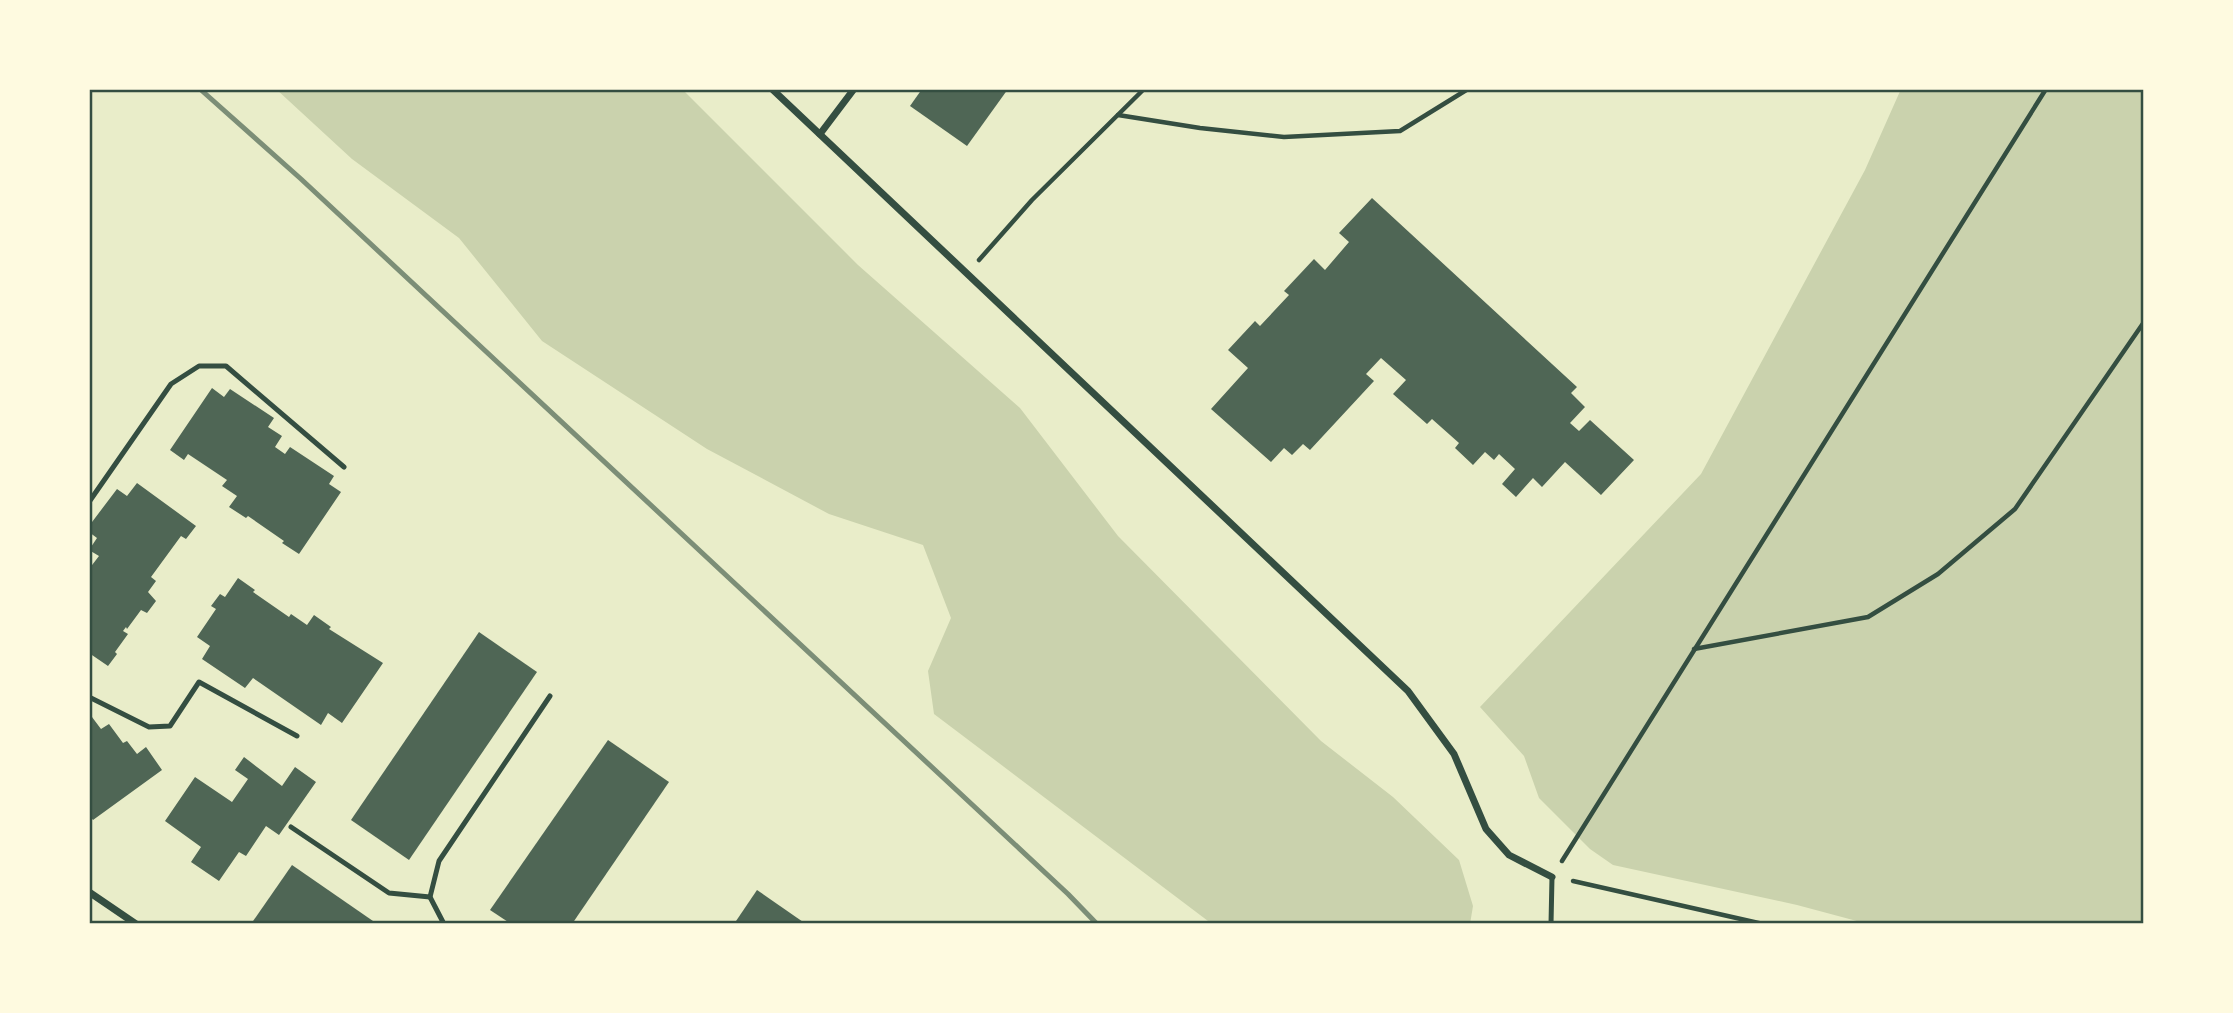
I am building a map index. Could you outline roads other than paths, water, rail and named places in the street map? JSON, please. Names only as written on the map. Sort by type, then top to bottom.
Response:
[{"type":"street","points":[[772,89],[1408,691],[1454,754],[1486,829],[1509,855],[1552,877]]},
{"type":"street","points":[[820,134],[854,89]]},
{"type":"street","points":[[89,892],[136,924]]},
{"type":"lane","points":[[89,502],[171,384],[199,366],[226,366],[344,467]]},
{"type":"lane","points":[[89,697],[149,727],[170,726],[199,682],[297,736]]},
{"type":"lane","points":[[444,924],[430,897],[439,861],[550,696]]},
{"type":"lane","points":[[291,827],[389,893],[430,897]]},
{"type":"lane","points":[[1550,924],[1552,877]]},
{"type":"railway","points":[[200,89],[301,179],[1097,924]]}]
